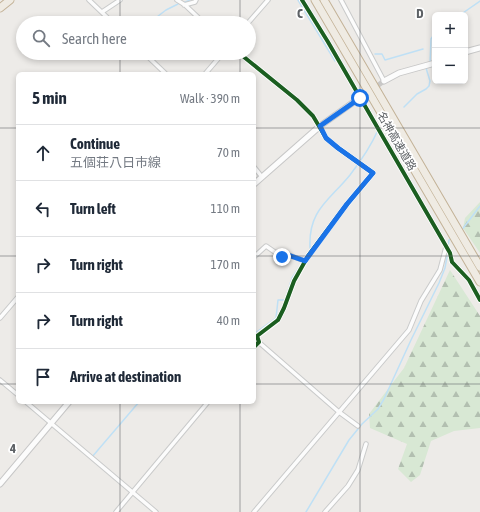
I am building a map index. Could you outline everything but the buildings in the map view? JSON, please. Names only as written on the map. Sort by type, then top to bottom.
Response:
[{"type":"highway","points":[[0,8],[10,0]]},
{"type":"highway","name":"名神高速道路","points":[[315,0],[438,212],[467,252],[480,267]]},
{"type":"highway","name":"名神高速道路","points":[[324,0],[446,207],[480,282]]},
{"type":"main road","points":[[468,51],[480,48]]},
{"type":"main road","points":[[384,81],[399,72],[432,64]]},
{"type":"main road","points":[[256,182],[320,126],[365,94]]},
{"type":"main road","points":[[0,484],[66,404]]},
{"type":"street","points":[[89,0],[106,16]]},
{"type":"street","points":[[102,12],[120,0]]},
{"type":"street","points":[[176,0],[196,16]]},
{"type":"street","points":[[184,5],[195,2],[196,0]]},
{"type":"street","points":[[254,16],[268,0]]},
{"type":"street","points":[[302,0],[447,247],[452,262],[469,280],[480,300]]},
{"type":"street","points":[[341,0],[384,81]]},
{"type":"street","points":[[151,60],[164,72]]},
{"type":"street","points":[[207,72],[217,60]]},
{"type":"street","points":[[248,60],[297,100],[313,116],[326,138],[373,173],[347,204],[305,261],[294,281],[278,320],[258,336],[258,342],[256,344]]},
{"type":"street","points":[[256,170],[262,177]]},
{"type":"street","points":[[256,255],[266,246],[282,257],[288,255],[305,261]]},
{"type":"street","points":[[254,512],[410,330],[421,301],[440,270],[447,247]]},
{"type":"street","points":[[0,318],[16,299]]},
{"type":"street","points":[[258,342],[339,412],[358,426]]},
{"type":"street","points":[[0,380],[16,393]]},
{"type":"street","points":[[28,404],[156,512]]},
{"type":"street","points":[[116,512],[206,404]]},
{"type":"street","points":[[325,512],[348,486],[358,470],[366,444]]},
{"type":"green space","points":[[480,202],[480,253],[463,228],[465,218]]},
{"type":"green space","points":[[450,270],[480,316],[480,428],[454,431],[431,441],[420,475],[411,482],[398,469],[407,444],[370,428],[369,414],[404,368]]},
{"type":"waterway","points":[[183,3],[190,0]]},
{"type":"waterway","points":[[298,0],[335,61]]},
{"type":"waterway","points":[[464,12],[480,1]]},
{"type":"waterway","points":[[158,16],[178,4]]},
{"type":"waterway","points":[[430,63],[432,38]]},
{"type":"waterway","points":[[375,54],[382,54],[385,60],[423,49]]},
{"type":"waterway","points":[[404,107],[417,94],[429,86],[430,81],[426,68],[430,67]]},
{"type":"waterway","points":[[310,248],[310,235],[312,224],[316,215],[321,207],[358,165],[378,130]]},
{"type":"waterway","points":[[461,231],[480,206]]},
{"type":"waterway","points":[[448,247],[449,240],[452,238]]},
{"type":"waterway","points":[[306,512],[349,440],[362,424],[378,409],[384,399],[439,283],[445,268],[448,251]]},
{"type":"waterway","points":[[256,333],[276,318],[278,300],[285,300],[292,278],[300,266]]},
{"type":"waterway","points":[[92,457],[137,404]]},
{"type":"tunnel","points":[[366,94],[384,81]]},
{"type":"cycle path","points":[[302,0],[328,42],[450,253],[452,262],[469,280],[480,300]]},
{"type":"cycle path","points":[[248,60],[297,100],[313,116],[326,138],[373,173],[347,204],[308,256],[294,281],[278,320],[257,336],[259,342],[256,345]]},
{"type":"route","points":[[282,257],[288,255],[305,261],[347,204],[373,173],[326,138],[320,126],[360,98]]}]
